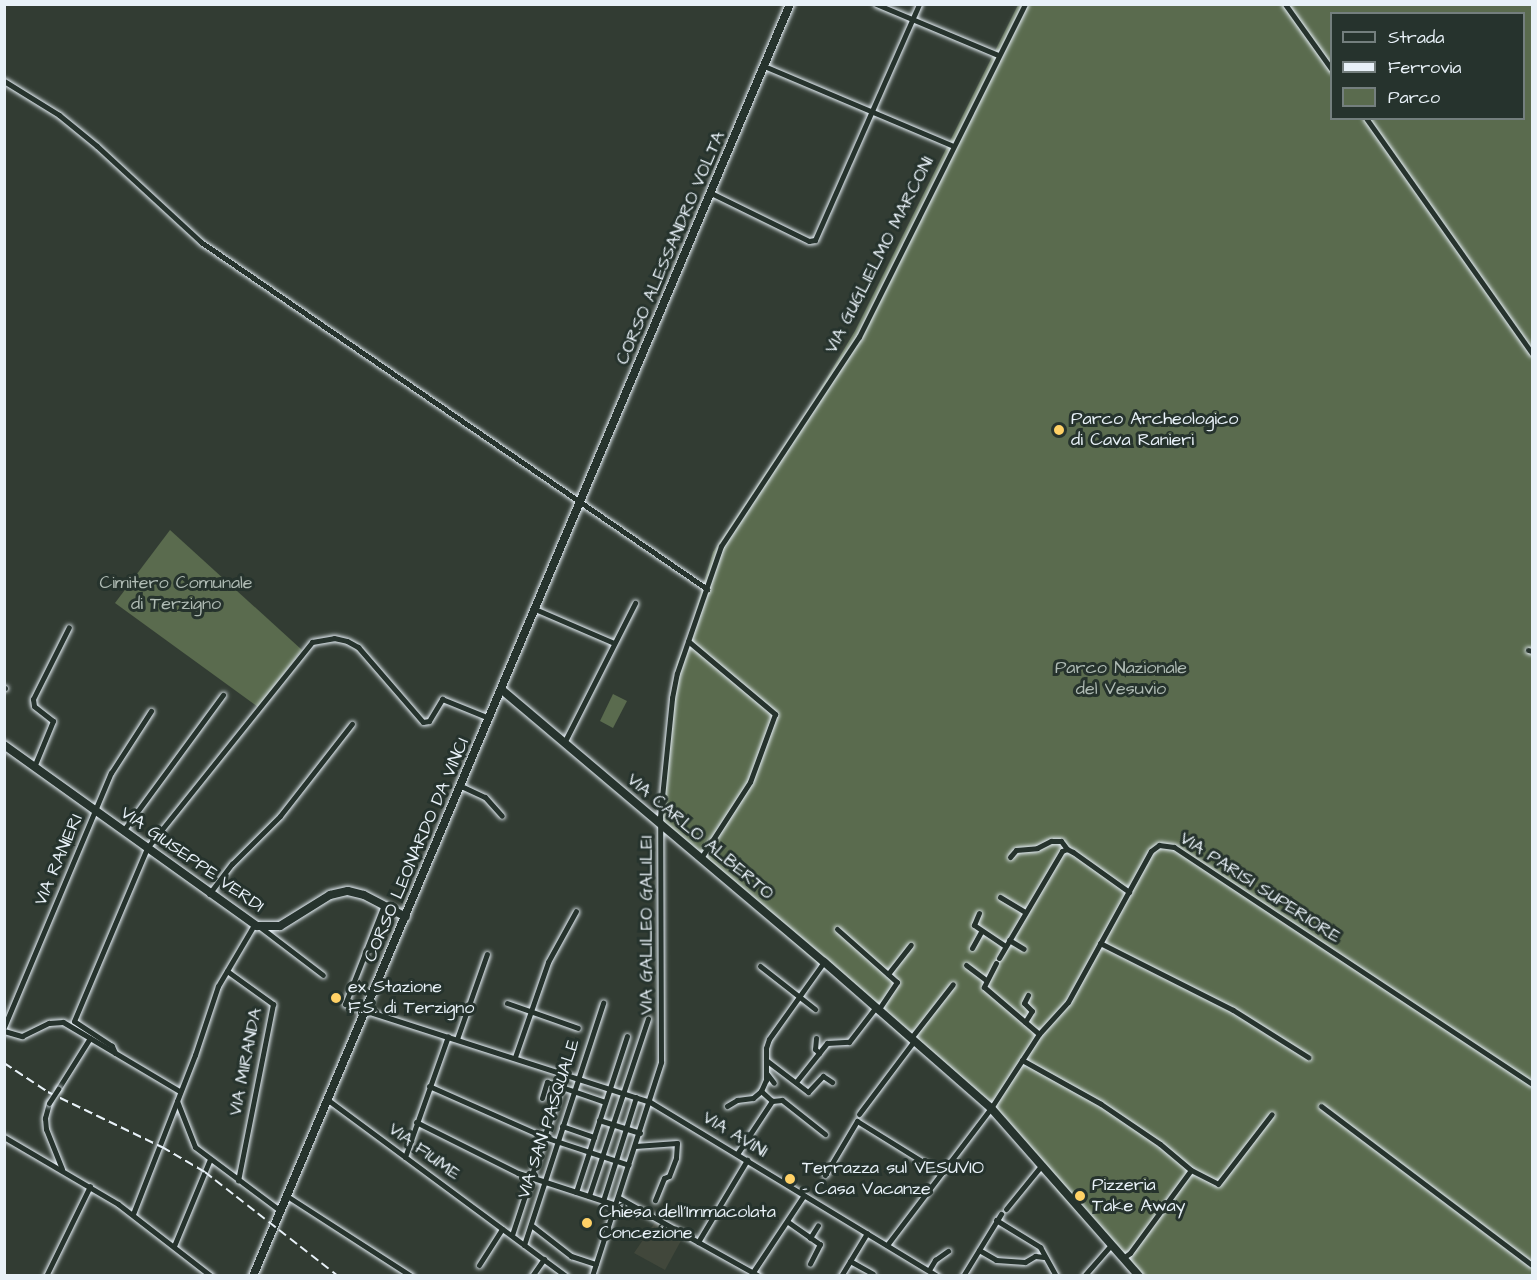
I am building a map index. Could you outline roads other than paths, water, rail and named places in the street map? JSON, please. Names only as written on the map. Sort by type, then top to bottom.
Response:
[{"type":"main road","name":"CORSO ALESSANDRO VOLTA","points":[[580,502],[790,4]]},
{"type":"main road","name":"CORSO LEONARDO DA VINCI","points":[[253,1275],[580,502]]},
{"type":"main road","name":"VIA CARLO ALBERTO","points":[[502,690],[824,962],[991,1108],[1139,1275]]},
{"type":"main road","name":"VIA GIUSEPPE VERDI","points":[[4,745],[209,894],[257,926],[280,926],[330,895],[340,892],[357,892],[406,917]]},
{"type":"street","points":[[876,4],[998,55]]},
{"type":"street","points":[[711,193],[809,241],[815,240],[919,4]]},
{"type":"street","name":"VIA GUGLIELMO MARCONI","points":[[688,641],[721,546],[859,337],[1025,4]]},
{"type":"street","points":[[1285,4],[1330,66]]},
{"type":"street","points":[[764,66],[953,146]]},
{"type":"street","points":[[4,81],[59,115],[97,146],[201,242],[707,589]]},
{"type":"street","points":[[1367,120],[1533,353]]},
{"type":"street","points":[[565,741],[635,603]]},
{"type":"street","points":[[535,609],[615,643]]},
{"type":"street","points":[[34,767],[53,721],[34,706],[33,699],[69,627]]},
{"type":"street","points":[[115,1053],[111,1046],[74,1021],[147,848],[316,639],[346,640],[358,647],[420,720],[429,721],[442,699],[489,718]]},
{"type":"street","points":[[688,641],[775,714],[750,782],[701,858]]},
{"type":"street","name":"VIA GALILEO GALILEI","points":[[592,1275],[659,1073],[662,1043],[661,824],[672,698],[677,673],[688,641]]},
{"type":"street","points":[[123,831],[223,695]]},
{"type":"street","name":"VIA RANIERI","points":[[4,1029],[116,764],[152,711]]},
{"type":"street","points":[[209,894],[232,864],[280,816],[352,724]]},
{"type":"street","points":[[461,786],[485,797],[502,816]]},
{"type":"street","points":[[1010,857],[1016,850],[1037,849],[1051,841],[1062,842],[1067,849],[1129,892]]},
{"type":"street","name":"VIA PARISI SUPERIORE","points":[[887,1245],[991,1108],[1039,1034],[1068,1002],[1151,851],[1159,844],[1174,847],[1533,1084]]},
{"type":"street","points":[[1039,1034],[984,987],[1005,946],[1058,856],[1067,849]]},
{"type":"street","points":[[1000,897],[1026,912]]},
{"type":"street","name":"VIA AVINI","points":[[384,905],[345,1004],[650,1102],[937,1275]]},
{"type":"street","points":[[515,1057],[548,962],[576,911]]},
{"type":"street","points":[[979,913],[974,925],[981,932],[1005,946]]},
{"type":"street","points":[[133,1214],[179,1091],[195,1055],[218,986],[257,926],[323,975]]},
{"type":"street","points":[[795,1082],[830,1042],[849,1042],[897,982],[837,929]]},
{"type":"street","points":[[972,948],[981,932]]},
{"type":"street","points":[[1009,940],[1024,948]]},
{"type":"street","points":[[1100,943],[1233,1010],[1308,1057]]},
{"type":"street","points":[[888,974],[911,945]]},
{"type":"street","points":[[457,1039],[487,954]]},
{"type":"street","points":[[727,1106],[736,1100],[753,1098],[761,1091],[767,1074],[769,1039],[824,962]]},
{"type":"street","points":[[966,964],[986,980]]},
{"type":"street","points":[[759,966],[800,995],[815,1009]]},
{"type":"street","name":"VIA MIRANDA","points":[[227,971],[273,1004],[238,1181]]},
{"type":"street","points":[[859,1114],[953,984]]},
{"type":"street","points":[[1025,1022],[1035,1012],[1024,1003],[1028,995]]},
{"type":"street","points":[[507,1003],[578,1028]]},
{"type":"street","name":"VIA SAN PASQUALE","points":[[524,1245],[603,1003]]},
{"type":"street","points":[[589,1196],[648,1019]]},
{"type":"street","points":[[4,1029],[22,1036],[49,1023],[63,1022],[179,1091]]},
{"type":"street","points":[[405,1157],[448,1036]]},
{"type":"street","points":[[576,1192],[627,1036]]},
{"type":"street","points":[[63,1170],[46,1129],[45,1118],[49,1103],[90,1038]]},
{"type":"street","points":[[816,1038],[815,1049],[819,1053]]},
{"type":"street","points":[[766,1060],[808,1092],[823,1076],[832,1082]]},
{"type":"street","points":[[1022,1060],[1101,1104],[1160,1144],[1191,1170],[1218,1184],[1272,1114]]},
{"type":"street","points":[[799,1065],[806,1069]]},
{"type":"street","points":[[767,1074],[774,1083]]},
{"type":"street","points":[[542,1098],[547,1082],[605,1102]]},
{"type":"street","points":[[429,1086],[544,1137],[629,1165]]},
{"type":"street","points":[[512,1236],[561,1086]]},
{"type":"street","points":[[761,1091],[772,1101],[782,1100],[825,1134]]},
{"type":"street","points":[[603,1201],[636,1097]]},
{"type":"street","name":"VIA FIUME","points":[[328,1100],[566,1275]]},
{"type":"street","points":[[177,1101],[192,1143],[238,1181],[280,1211]]},
{"type":"street","points":[[737,1154],[772,1101]]},
{"type":"street","points":[[1321,1106],[1533,1264]]},
{"type":"street","points":[[599,1120],[640,1133]]},
{"type":"street","points":[[825,1175],[857,1121],[941,1173]]},
{"type":"street","points":[[416,1122],[531,1178],[616,1205]]},
{"type":"street","points":[[562,1126],[594,1137]]},
{"type":"street","points":[[4,1137],[90,1186],[133,1214],[211,1275]]},
{"type":"street","points":[[635,1146],[677,1143],[676,1158],[655,1200]]},
{"type":"street","points":[[174,1246],[210,1159]]},
{"type":"street","points":[[698,1242],[747,1160]]},
{"type":"street","points":[[963,1275],[996,1220],[1041,1166]]},
{"type":"street","points":[[1123,1258],[1130,1254],[1191,1170]]},
{"type":"street","points":[[46,1275],[90,1186]]},
{"type":"street","points":[[619,1197],[756,1274],[760,1260],[790,1219],[804,1195]]},
{"type":"street","points":[[287,1196],[411,1275]]},
{"type":"street","points":[[790,1219],[820,1244],[810,1264]]},
{"type":"street","points":[[996,1220],[1040,1247],[1056,1275]]},
{"type":"street","points":[[531,1225],[571,1256],[596,1264]]},
{"type":"street","points":[[810,1238],[818,1225]]},
{"type":"street","points":[[479,1264],[502,1229]]},
{"type":"street","points":[[850,1275],[842,1274],[867,1233]]},
{"type":"street","points":[[1084,1275],[1111,1245]]},
{"type":"street","points":[[979,1250],[996,1260],[1025,1262],[1035,1256],[1044,1257]]},
{"type":"street","points":[[929,1270],[935,1260],[948,1251]]},
{"type":"street","points":[[532,1275],[544,1259]]},
{"type":"street","points":[[850,1261],[873,1274]]},
{"type":"railway","points":[[4,1063],[48,1092],[162,1147],[205,1172],[338,1276]]},
{"type":"place","name":"Parco Archeologico di Cava Ranieri","points":[[1059,430]]},
{"type":"place","name":"ex Stazione F.S. di Terzigno","points":[[336,998]]},
{"type":"place","name":"Terrazza sul VESUVIO - Casa Vacanze","points":[[790,1179]]},
{"type":"place","name":"Pizzeria Take Away","points":[[1080,1196]]},
{"type":"place","name":"Chiesa dell'Immacolata Concezione","points":[[587,1223]]},
{"type":"park label","name":"Cimitero Comunale di Terzigno","points":[[176,594]]},
{"type":"park label","name":"Parco Nazionale del Vesuvio","points":[[1121,679]]}]
